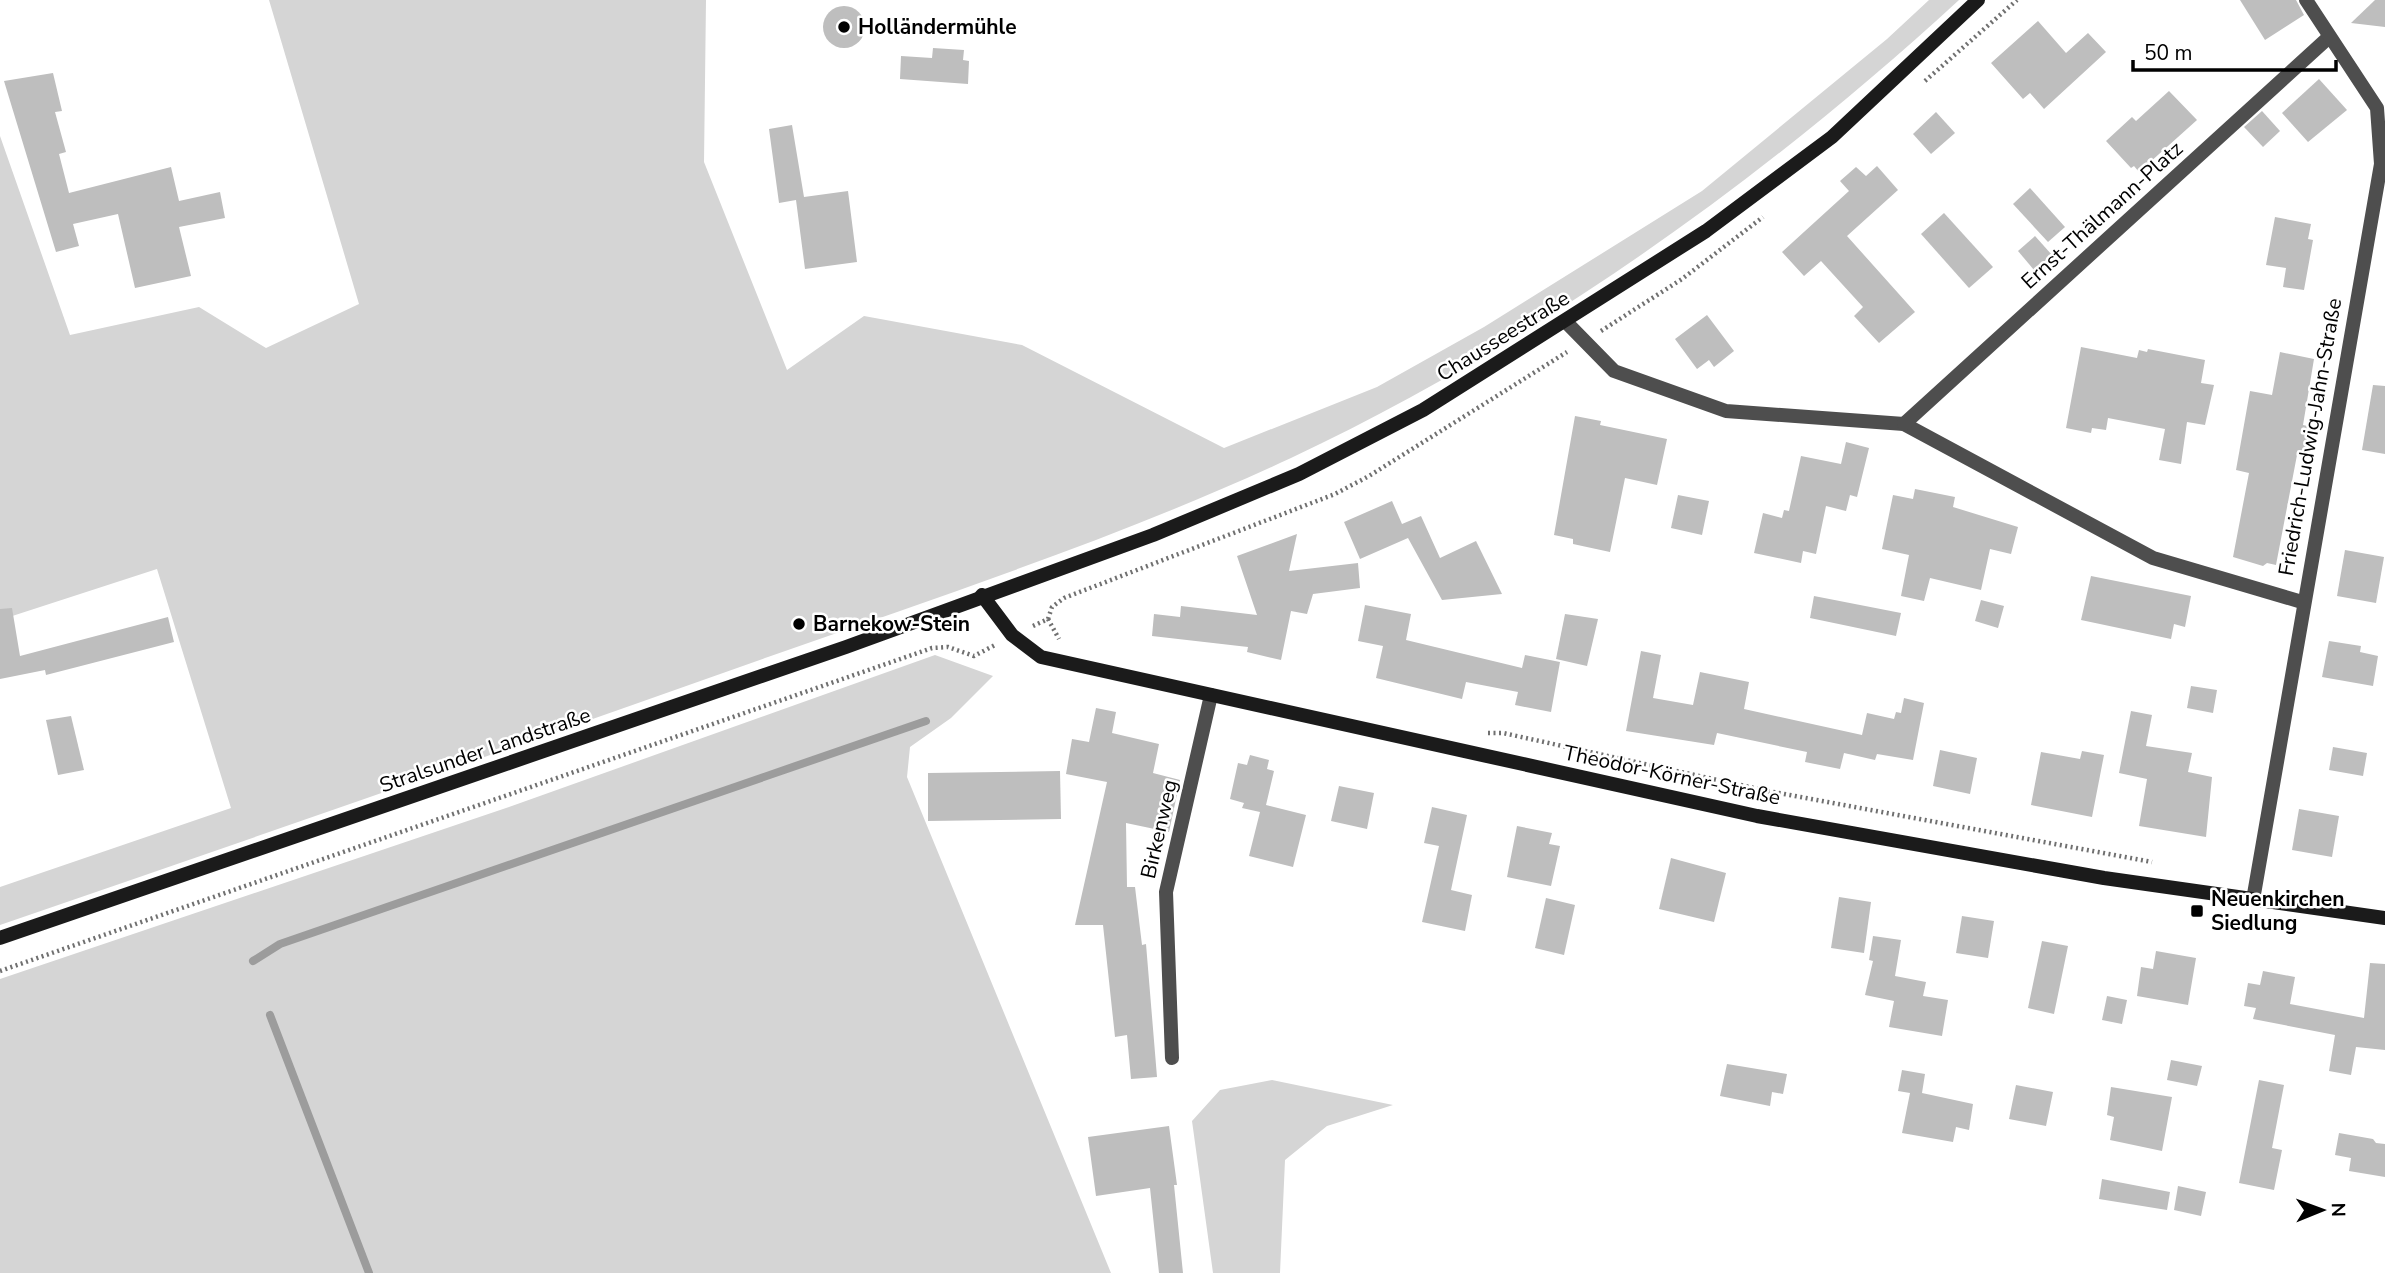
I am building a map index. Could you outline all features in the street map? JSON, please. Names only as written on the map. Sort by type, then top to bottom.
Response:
[{"type":"main road","name":"Chausseestraße","points":[[982,595],[1153,535],[1299,474],[1423,410],[1706,231],[1832,137],[1979,0]]},
{"type":"main road","name":"Theodor-Körner-Straße","points":[[982,595],[1012,635],[1041,657],[1758,816],[2104,878],[2385,918]]},
{"type":"main road","name":"Stralsunder Landstraße","points":[[0,939],[846,647],[982,595]]},
{"type":"street","name":"Friedrich-Ludwig-Jahn-Straße","points":[[2253,900],[2302,602],[2381,164],[2377,107],[2328,37],[2306,0]]},
{"type":"street","name":"Ernst-Thälmann-Platz","points":[[1904,424],[2328,37]]},
{"type":"street","points":[[1566,322],[1614,371],[1726,411],[1904,424],[2153,558],[2302,602]]},
{"type":"street","name":"Birkenweg","points":[[1172,1058],[1166,892],[1211,695]]},
{"type":"path","points":[[1048,619],[1059,639],[1071,642]]},
{"type":"path","points":[[0,971],[932,648],[948,647],[974,656],[1012,635]]},
{"type":"path","points":[[1484,733],[1503,733],[1938,824],[2158,863]]},
{"type":"shaded area","points":[[269,0],[706,0],[704,162],[787,370],[864,316],[1022,345],[1224,448],[1377,387],[1484,327],[1702,191],[1887,39],[1929,0],[1959,0],[1805,132],[1725,195],[1642,254],[1557,311],[1470,364],[1382,413],[1291,458],[1163,514],[1032,564],[0,925],[0,887],[231,808],[157,569],[0,620],[0,136],[70,335],[199,307],[266,348],[359,304]]},
{"type":"shaded area","points":[[935,655],[993,676],[951,718],[910,747],[907,777],[1111,1273],[0,1273],[0,979],[509,807]]},
{"type":"shaded area","points":[[1272,1080],[1393,1105],[1327,1126],[1285,1160],[1280,1273],[1213,1273],[1192,1121],[1220,1090]]},
{"type":"building","points":[[2240,0],[2296,0],[2304,15],[2265,40]]},
{"type":"building","points":[[2375,0],[2385,0],[2385,27],[2351,23]]},
{"type":"building","name":"Holländermühle","points":[[844,6],[859,12],[865,27],[859,42],[844,48],[829,42],[823,27],[829,12]]},
{"type":"building","points":[[2038,21],[2066,53],[2088,33],[2106,52],[2044,109],[2030,93],[2023,99],[1991,63]]},
{"type":"building","points":[[933,48],[964,50],[963,60],[969,61],[968,84],[900,79],[901,56],[932,58]]},
{"type":"building","points":[[53,73],[62,111],[55,112],[66,152],[59,154],[69,193],[171,167],[179,201],[220,192],[225,218],[179,227],[191,276],[135,288],[118,214],[73,224],[79,246],[56,252],[4,81]]},
{"type":"building","points":[[2319,79],[2347,110],[2308,142],[2282,113]]},
{"type":"building","points":[[2169,91],[2197,120],[2139,172],[2134,166],[2131,168],[2106,141],[2132,117],[2136,121]]},
{"type":"building","points":[[2262,111],[2280,131],[2263,147],[2244,127]]},
{"type":"building","points":[[1936,112],[1955,133],[1931,154],[1913,134]]},
{"type":"building","points":[[792,125],[804,197],[848,191],[857,262],[805,269],[796,200],[779,203],[769,129]]},
{"type":"building","points":[[1877,166],[1898,190],[1847,236],[1915,312],[1879,343],[1854,316],[1863,307],[1821,261],[1804,276],[1782,252],[1849,191],[1840,181],[1856,167],[1866,176]]},
{"type":"building","points":[[2030,188],[2065,227],[2048,242],[2013,204]]},
{"type":"building","points":[[1944,213],[1993,267],[1969,288],[1921,234]]},
{"type":"building","points":[[2275,217],[2311,224],[2308,239],[2313,240],[2304,290],[2283,287],[2286,268],[2266,265]]},
{"type":"building","points":[[2035,236],[2052,255],[2034,270],[2018,251]]},
{"type":"building","points":[[1707,315],[1734,351],[1714,367],[1709,360],[1697,369],[1675,339]]},
{"type":"building","points":[[2081,347],[2137,358],[2139,350],[2147,352],[2148,349],[2205,360],[2201,383],[2214,385],[2205,425],[2187,422],[2181,464],[2159,460],[2165,429],[2108,418],[2106,430],[2092,428],[2091,433],[2066,428]]},
{"type":"building","points":[[2280,352],[2314,359],[2303,425],[2316,428],[2311,456],[2297,455],[2276,565],[2267,563],[2263,566],[2233,557],[2249,473],[2236,470],[2250,391],[2272,395]]},
{"type":"building","points":[[2373,385],[2385,386],[2385,454],[2362,450]]},
{"type":"building","points":[[1575,416],[1601,421],[1600,425],[1667,439],[1657,485],[1625,478],[1610,552],[1573,544],[1573,539],[1554,535]]},
{"type":"building","points":[[1846,442],[1869,448],[1857,497],[1850,495],[1846,511],[1826,506],[1816,554],[1803,551],[1801,563],[1754,553],[1763,513],[1782,518],[1784,510],[1789,511],[1801,456],[1841,464]]},
{"type":"building","points":[[1915,489],[1955,497],[1953,507],[2018,527],[2011,554],[1990,549],[1981,590],[1930,578],[1924,601],[1901,596],[1909,555],[1882,549],[1893,495],[1913,499]]},
{"type":"building","points":[[1678,495],[1709,501],[1702,535],[1671,528]]},
{"type":"building","points":[[1392,501],[1402,524],[1421,516],[1440,558],[1476,541],[1502,594],[1442,600],[1408,538],[1360,559],[1344,522]]},
{"type":"building","points":[[1297,534],[1289,571],[1358,563],[1360,588],[1313,594],[1307,614],[1291,611],[1281,660],[1247,652],[1248,647],[1152,636],[1154,614],[1180,617],[1181,606],[1257,615],[1237,556]]},
{"type":"building","points":[[2345,550],[2384,557],[2376,603],[2337,596]]},
{"type":"building","points":[[2091,576],[2191,596],[2185,627],[2174,624],[2171,639],[2081,620]]},
{"type":"building","points":[[1814,596],[1901,613],[1896,636],[1810,618]]},
{"type":"building","points":[[1981,600],[2004,606],[1998,628],[1975,621]]},
{"type":"building","points":[[1365,605],[1411,614],[1406,640],[1522,668],[1525,655],[1560,662],[1551,712],[1515,705],[1518,692],[1466,682],[1462,699],[1376,678],[1383,646],[1358,641]]},
{"type":"building","points":[[12,608],[20,656],[168,617],[174,642],[46,675],[45,670],[0,679],[0,609]]},
{"type":"building","points":[[1565,614],[1598,619],[1587,666],[1556,659]]},
{"type":"building","points":[[2329,641],[2361,646],[2360,652],[2378,656],[2373,686],[2322,677]]},
{"type":"building","points":[[1641,651],[1661,655],[1653,698],[1693,705],[1700,672],[1749,682],[1744,709],[1862,735],[1867,713],[1894,719],[1896,712],[1901,713],[1904,698],[1924,703],[1913,760],[1877,754],[1875,760],[1844,753],[1840,769],[1805,762],[1807,752],[1717,733],[1714,745],[1626,731]]},
{"type":"building","points":[[2191,686],[2217,690],[2213,713],[2187,708]]},
{"type":"building","points":[[1096,708],[1116,712],[1112,733],[1159,744],[1153,773],[1180,780],[1169,832],[1126,823],[1127,887],[1135,887],[1142,945],[1146,944],[1157,1077],[1131,1079],[1127,1035],[1115,1037],[1103,925],[1075,925],[1107,782],[1066,774],[1072,739],[1089,742]]},
{"type":"building","points":[[2131,711],[2152,715],[2146,746],[2192,753],[2188,772],[2212,777],[2206,837],[2139,826],[2147,779],[2119,773]]},
{"type":"building","points":[[71,716],[84,770],[58,775],[46,720]]},
{"type":"building","points":[[2333,747],[2367,753],[2363,776],[2329,770]]},
{"type":"building","points":[[1940,750],[1977,758],[1970,794],[1933,786]]},
{"type":"building","points":[[2082,751],[2104,755],[2092,817],[2031,805],[2041,752],[2080,759]]},
{"type":"building","points":[[1250,755],[1269,760],[1267,769],[1274,771],[1266,805],[1306,815],[1293,867],[1249,856],[1260,812],[1242,808],[1244,803],[1230,799],[1238,763],[1247,765]]},
{"type":"building","points":[[1060,771],[1061,819],[928,821],[928,773]]},
{"type":"building","points":[[1339,786],[1374,793],[1367,829],[1331,821]]},
{"type":"building","points":[[1432,807],[1467,815],[1451,890],[1472,895],[1465,931],[1422,922],[1439,846],[1424,843]]},
{"type":"building","points":[[2299,809],[2339,816],[2332,857],[2292,850]]},
{"type":"building","points":[[1517,826],[1552,833],[1549,844],[1560,846],[1551,886],[1507,877]]},
{"type":"building","points":[[1671,858],[1726,873],[1714,922],[1659,909]]},
{"type":"building","points":[[1839,897],[1871,902],[1864,953],[1831,948]]},
{"type":"building","points":[[1546,898],[1575,905],[1564,955],[1535,948]]},
{"type":"building","points":[[1962,916],[1994,921],[1988,958],[1956,953]]},
{"type":"building","points":[[1873,936],[1901,940],[1895,976],[1926,982],[1923,996],[1948,1000],[1942,1036],[1889,1027],[1894,1001],[1865,995],[1873,961],[1869,960]]},
{"type":"building","points":[[2042,941],[2068,946],[2054,1014],[2028,1008]]},
{"type":"building","points":[[2156,951],[2196,958],[2188,1005],[2137,996],[2141,967],[2153,969]]},
{"type":"building","points":[[2370,963],[2385,964],[2385,1050],[2356,1047],[2351,1075],[2329,1071],[2335,1035],[2253,1019],[2256,1008],[2244,1006],[2248,983],[2260,985],[2263,971],[2295,977],[2290,1004],[2364,1018]]},
{"type":"building","points":[[2107,996],[2127,1000],[2122,1024],[2102,1020]]},
{"type":"building","points":[[2171,1060],[2202,1066],[2197,1086],[2167,1080]]},
{"type":"building","points":[[1727,1064],[1787,1074],[1783,1094],[1772,1092],[1770,1106],[1720,1096]]},
{"type":"building","points":[[1902,1070],[1925,1074],[1922,1093],[1973,1104],[1969,1130],[1956,1127],[1953,1142],[1902,1133],[1910,1093],[1898,1091]]},
{"type":"building","points":[[2259,1080],[2284,1085],[2272,1148],[2282,1150],[2274,1190],[2239,1183]]},
{"type":"building","points":[[2016,1085],[2053,1092],[2046,1126],[2009,1119]]},
{"type":"building","points":[[2111,1087],[2172,1097],[2162,1151],[2110,1140],[2114,1117],[2107,1115]]},
{"type":"building","points":[[1169,1126],[1177,1185],[1174,1185],[1183,1273],[1159,1273],[1150,1188],[1096,1196],[1088,1137]]},
{"type":"building","points":[[2339,1133],[2385,1144],[2385,1177],[2349,1171],[2351,1158],[2335,1155]]},
{"type":"building","points":[[2102,1179],[2170,1192],[2167,1210],[2099,1199]]},
{"type":"building","points":[[2178,1186],[2206,1192],[2201,1216],[2174,1210]]},
{"type":"waterway","points":[[253,961],[280,944],[926,721]]},
{"type":"waterway","points":[[270,1015],[369,1273]]},
{"type":"place","name":"Holländermühle","points":[[844,27]]},
{"type":"place","name":"Barnekow-Stein","points":[[799,624]]},
{"type":"place","name":"Neuenkirchen Siedlung","points":[[2197,911]]}]
